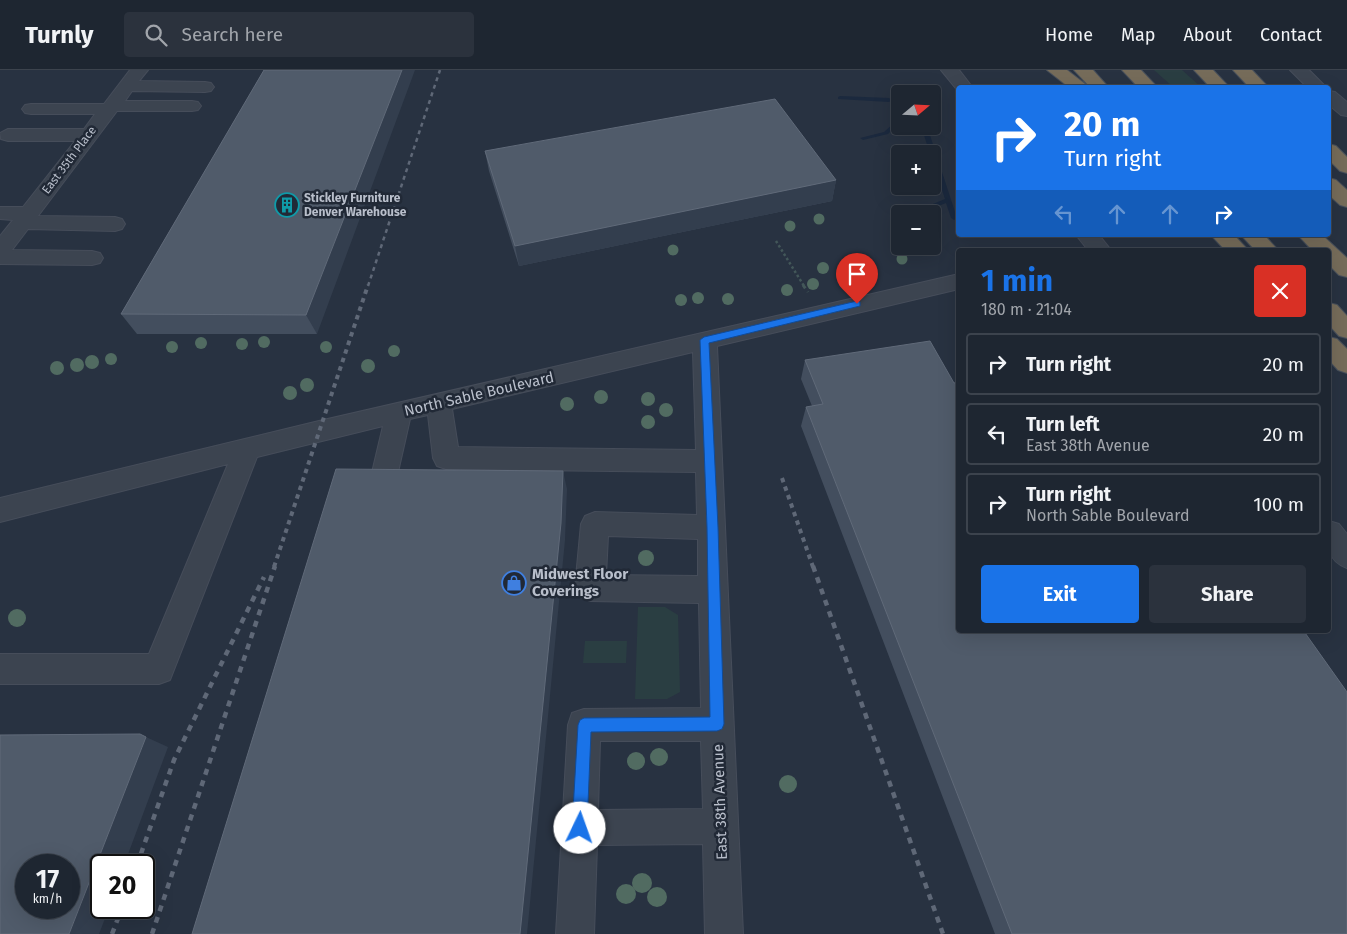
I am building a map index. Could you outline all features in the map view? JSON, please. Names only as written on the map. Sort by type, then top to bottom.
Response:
[{"type":"highway","points":[[1056,70],[1092,85]]},
{"type":"highway","points":[[1062,70],[1079,81]]},
{"type":"highway","points":[[1131,70],[1147,85]]},
{"type":"highway","points":[[1203,70],[1219,85]]},
{"type":"highway","points":[[1242,70],[1258,85]]},
{"type":"highway","points":[[1331,152],[1347,167]]},
{"type":"highway","points":[[1331,186],[1347,201]]},
{"type":"highway","points":[[1224,237],[1235,248]]},
{"type":"highway","points":[[1254,237],[1265,248]]},
{"type":"highway","points":[[1311,237],[1323,248]]},
{"type":"highway","points":[[1331,255],[1347,270]]},
{"type":"highway","points":[[1331,314],[1347,330]]},
{"type":"highway","points":[[1331,347],[1347,364]]},
{"type":"street","name":"East 35th Place","points":[[1,250],[138,70]]},
{"type":"street","points":[[950,70],[962,85]]},
{"type":"street","points":[[1298,70],[1316,85]]},
{"type":"street","points":[[126,86],[204,87]]},
{"type":"street","points":[[1331,98],[1347,111]]},
{"type":"street","points":[[31,109],[192,106]]},
{"type":"street","points":[[8,135],[88,136]]},
{"type":"street","points":[[0,213],[25,218],[115,224]]},
{"type":"street","points":[[1,250],[92,258]]},
{"type":"street","name":"North Sable Boulevard","points":[[0,510],[399,412],[956,282]]},
{"type":"street","name":"East 38th Avenue","points":[[704,340],[712,527],[712,590],[724,934]]},
{"type":"street","points":[[439,403],[446,458],[708,461]]},
{"type":"street","points":[[383,481],[399,412]]},
{"type":"street","points":[[0,669],[159,669],[247,449]]},
{"type":"street","points":[[712,527],[595,524],[590,588],[712,590]]},
{"type":"street","points":[[1331,535],[1347,555]]},
{"type":"street","points":[[575,934],[584,725],[717,724]]},
{"type":"street","points":[[580,828],[721,826]]},
{"type":"path","points":[[776,241],[820,312]]},
{"type":"green space","points":[[1154,70],[1182,70],[1199,85],[1171,85]]},
{"type":"green space","points":[[638,607],[665,607],[678,615],[680,692],[667,699],[635,699]]},
{"type":"green space","points":[[585,641],[627,641],[626,663],[583,663]]},
{"type":"building","name":"Stickley Furniture Denver Warehouse","points":[[264,70],[402,70],[306,315],[121,314]]},
{"type":"building","points":[[775,99],[836,180],[515,246],[485,151]]},
{"type":"building","points":[[930,341],[954,383],[956,383],[956,633],[1305,633],[1347,692],[1347,934],[1012,934],[806,407],[823,404],[805,360]]},
{"type":"building","points":[[336,469],[563,471],[561,523],[520,934],[192,934]]},
{"type":"building","points":[[140,734],[146,737],[100,854],[90,854],[90,880],[80,906],[80,854],[15,854],[15,919],[75,919],[69,934],[0,934],[0,735]]},
{"type":"waterway","points":[[840,98],[889,100]]},
{"type":"waterway","points":[[863,138],[886,133],[891,128]]},
{"type":"waterway","points":[[927,135],[954,218]]},
{"type":"waterway","points":[[935,205],[948,200]]},
{"type":"railway","points":[[368,286],[440,70]]},
{"type":"railway","points":[[274,567],[368,285]]},
{"type":"railway","points":[[782,478],[813,567]]},
{"type":"railway","points":[[152,934],[275,566]]},
{"type":"railway","points":[[813,566],[943,934]]},
{"type":"railway","points":[[141,854],[174,760],[264,577]]},
{"type":"railway","points":[[112,934],[118,919]]},
{"type":"place","name":"Stickley Furniture Denver Warehouse","points":[[287,205]]},
{"type":"place","name":"Midwest Floor Coverings","points":[[514,583]]},
{"type":"route","points":[[580,828],[584,725],[717,724],[712,590],[712,527],[704,340],[857,304]]}]
